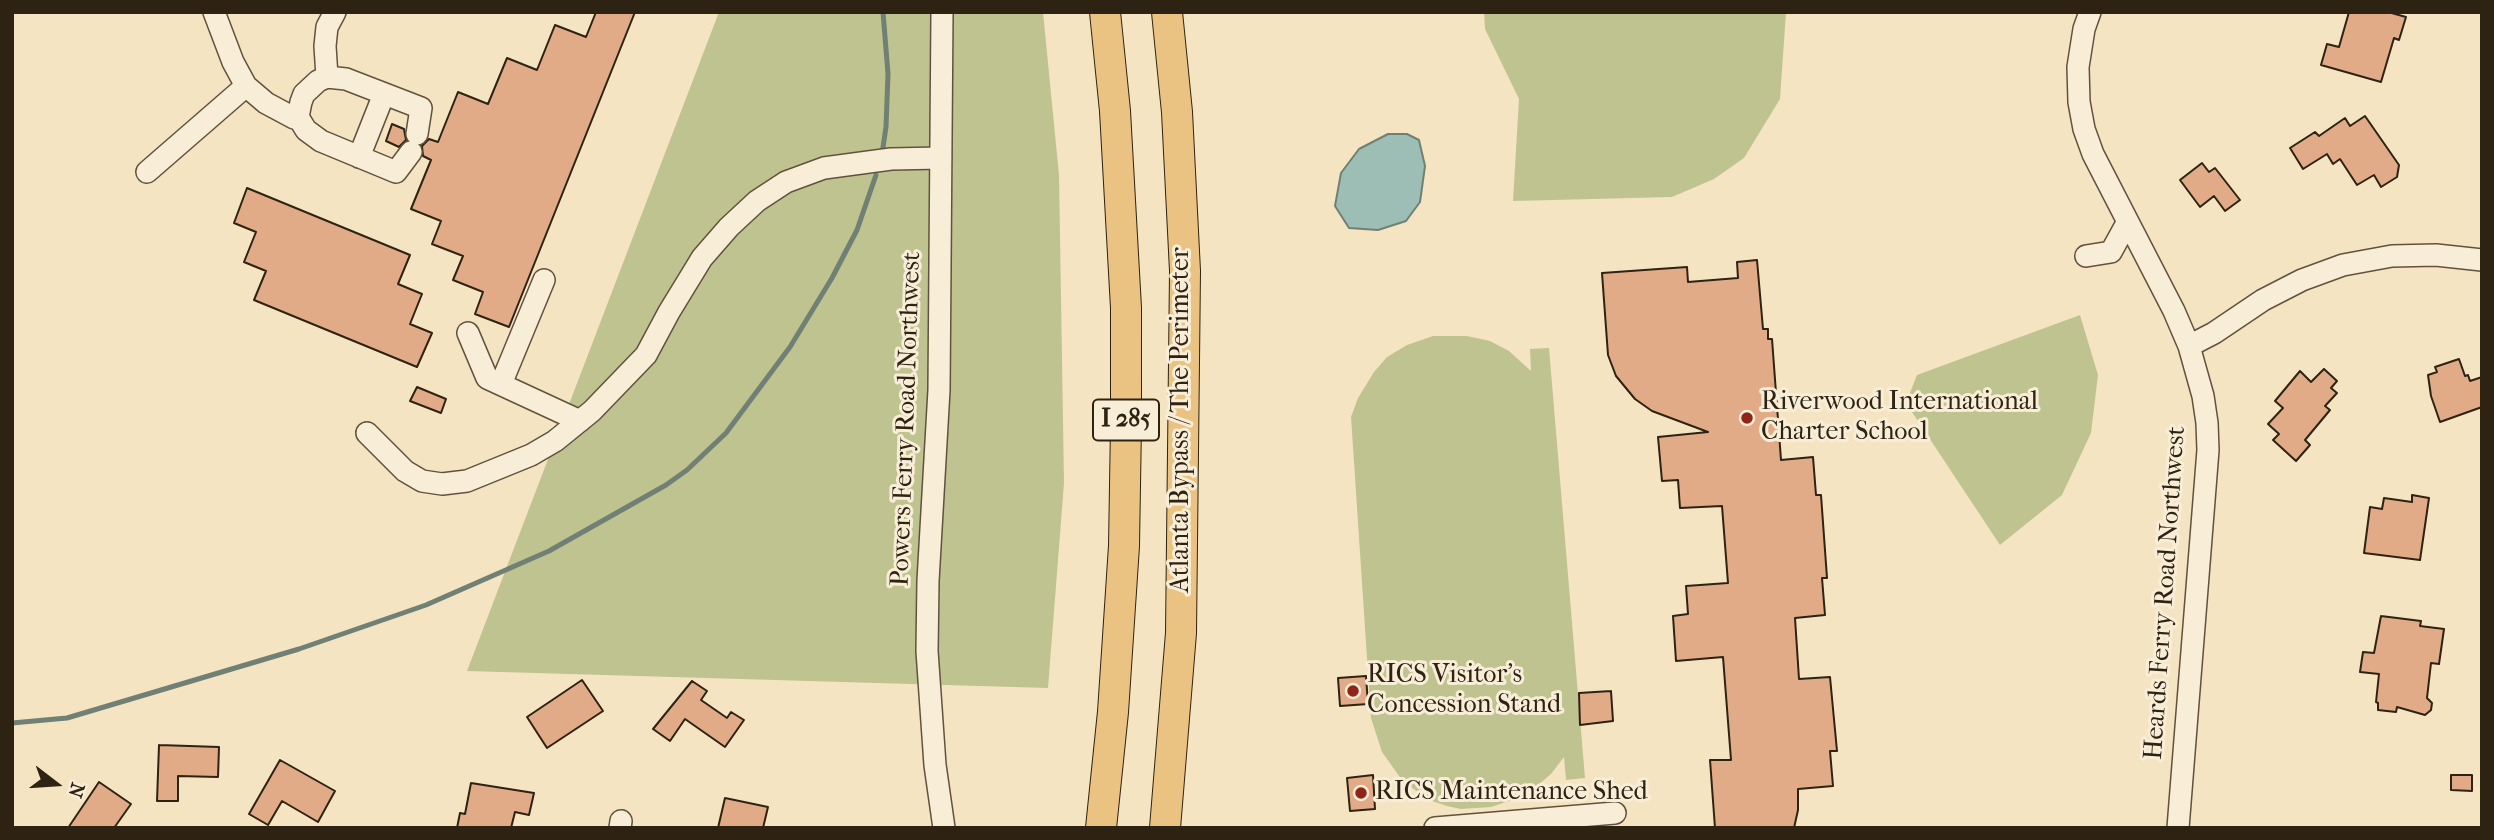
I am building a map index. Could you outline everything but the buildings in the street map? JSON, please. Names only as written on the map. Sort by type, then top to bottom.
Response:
[{"type":"highway","name":"I 285","points":[[1101,828],[1113,712],[1122,573],[1126,425],[1126,308],[1122,229],[1115,111],[1105,12]]},
{"type":"highway","name":"Atlanta Bypass / The Perimeter","points":[[1165,828],[1181,633],[1185,271],[1177,112],[1167,12]]},
{"type":"street","points":[[214,12],[233,62],[246,86],[274,108],[294,118],[298,117]]},
{"type":"street","points":[[327,77],[327,27],[335,12]]},
{"type":"street","name":"Powers Ferry Road Northwest","points":[[942,12],[939,390],[928,651],[935,765],[944,828]]},
{"type":"street","name":"Heards Ferry Road Northwest","points":[[2090,12],[2084,29],[2078,67],[2079,102],[2084,129],[2127,223],[2174,311],[2189,346],[2203,396],[2208,450],[2178,828]]},
{"type":"street","points":[[327,77],[346,79],[421,108],[414,143],[396,172],[313,136],[298,117],[304,93],[318,80],[327,77]]},
{"type":"street","points":[[147,172],[246,86]]},
{"type":"street","points":[[359,157],[384,94]]},
{"type":"street","points":[[367,433],[405,471],[422,481],[442,484],[467,481],[531,455],[555,441],[592,411],[646,355],[702,258],[757,201],[786,182],[824,168],[891,159],[942,158]]},
{"type":"street","points":[[2086,256],[2111,252],[2127,223]]},
{"type":"street","points":[[2189,346],[2214,333],[2263,300],[2302,280],[2343,265],[2392,256],[2436,255],[2482,260]]},
{"type":"street","points":[[502,384],[544,280]]},
{"type":"street","points":[[468,333],[487,377],[580,421]]},
{"type":"street","points":[[1435,828],[1615,813]]},
{"type":"green space","points":[[719,12],[1043,12],[1059,175],[1064,483],[1048,688],[467,671]]},
{"type":"green space","points":[[1484,12],[1786,12],[1780,99],[1744,158],[1714,179],[1672,197],[1513,201],[1519,99],[1485,29]]},
{"type":"green space","points":[[2080,315],[2098,375],[2091,433],[2062,495],[2000,545],[1906,403],[1917,375]]},
{"type":"green space","points":[[1433,336],[1467,336],[1490,341],[1509,351],[1531,371],[1530,349],[1549,348],[1585,778],[1566,780],[1564,757],[1551,774],[1532,790],[1521,797],[1491,807],[1461,809],[1447,806],[1429,800],[1415,790],[1402,780],[1382,752],[1371,718],[1351,417],[1358,398],[1387,357],[1407,345]]},
{"type":"water","points":[[1388,134],[1407,134],[1419,140],[1425,166],[1420,202],[1406,221],[1378,230],[1349,228],[1335,206],[1341,173],[1359,149]]},
{"type":"waterway","points":[[882,154],[888,74],[883,12]]},
{"type":"waterway","points":[[12,723],[67,718],[299,649],[426,605],[549,551],[666,485],[687,470],[726,433],[790,347],[832,278],[857,230],[876,175]]},
{"type":"place","name":"Riverwood International Charter School","points":[[1747,418]]},
{"type":"place","name":"RICS Visitor's Concession Stand","points":[[1353,691]]},
{"type":"place","name":"RICS Maintenance Shed","points":[[1361,793]]}]
